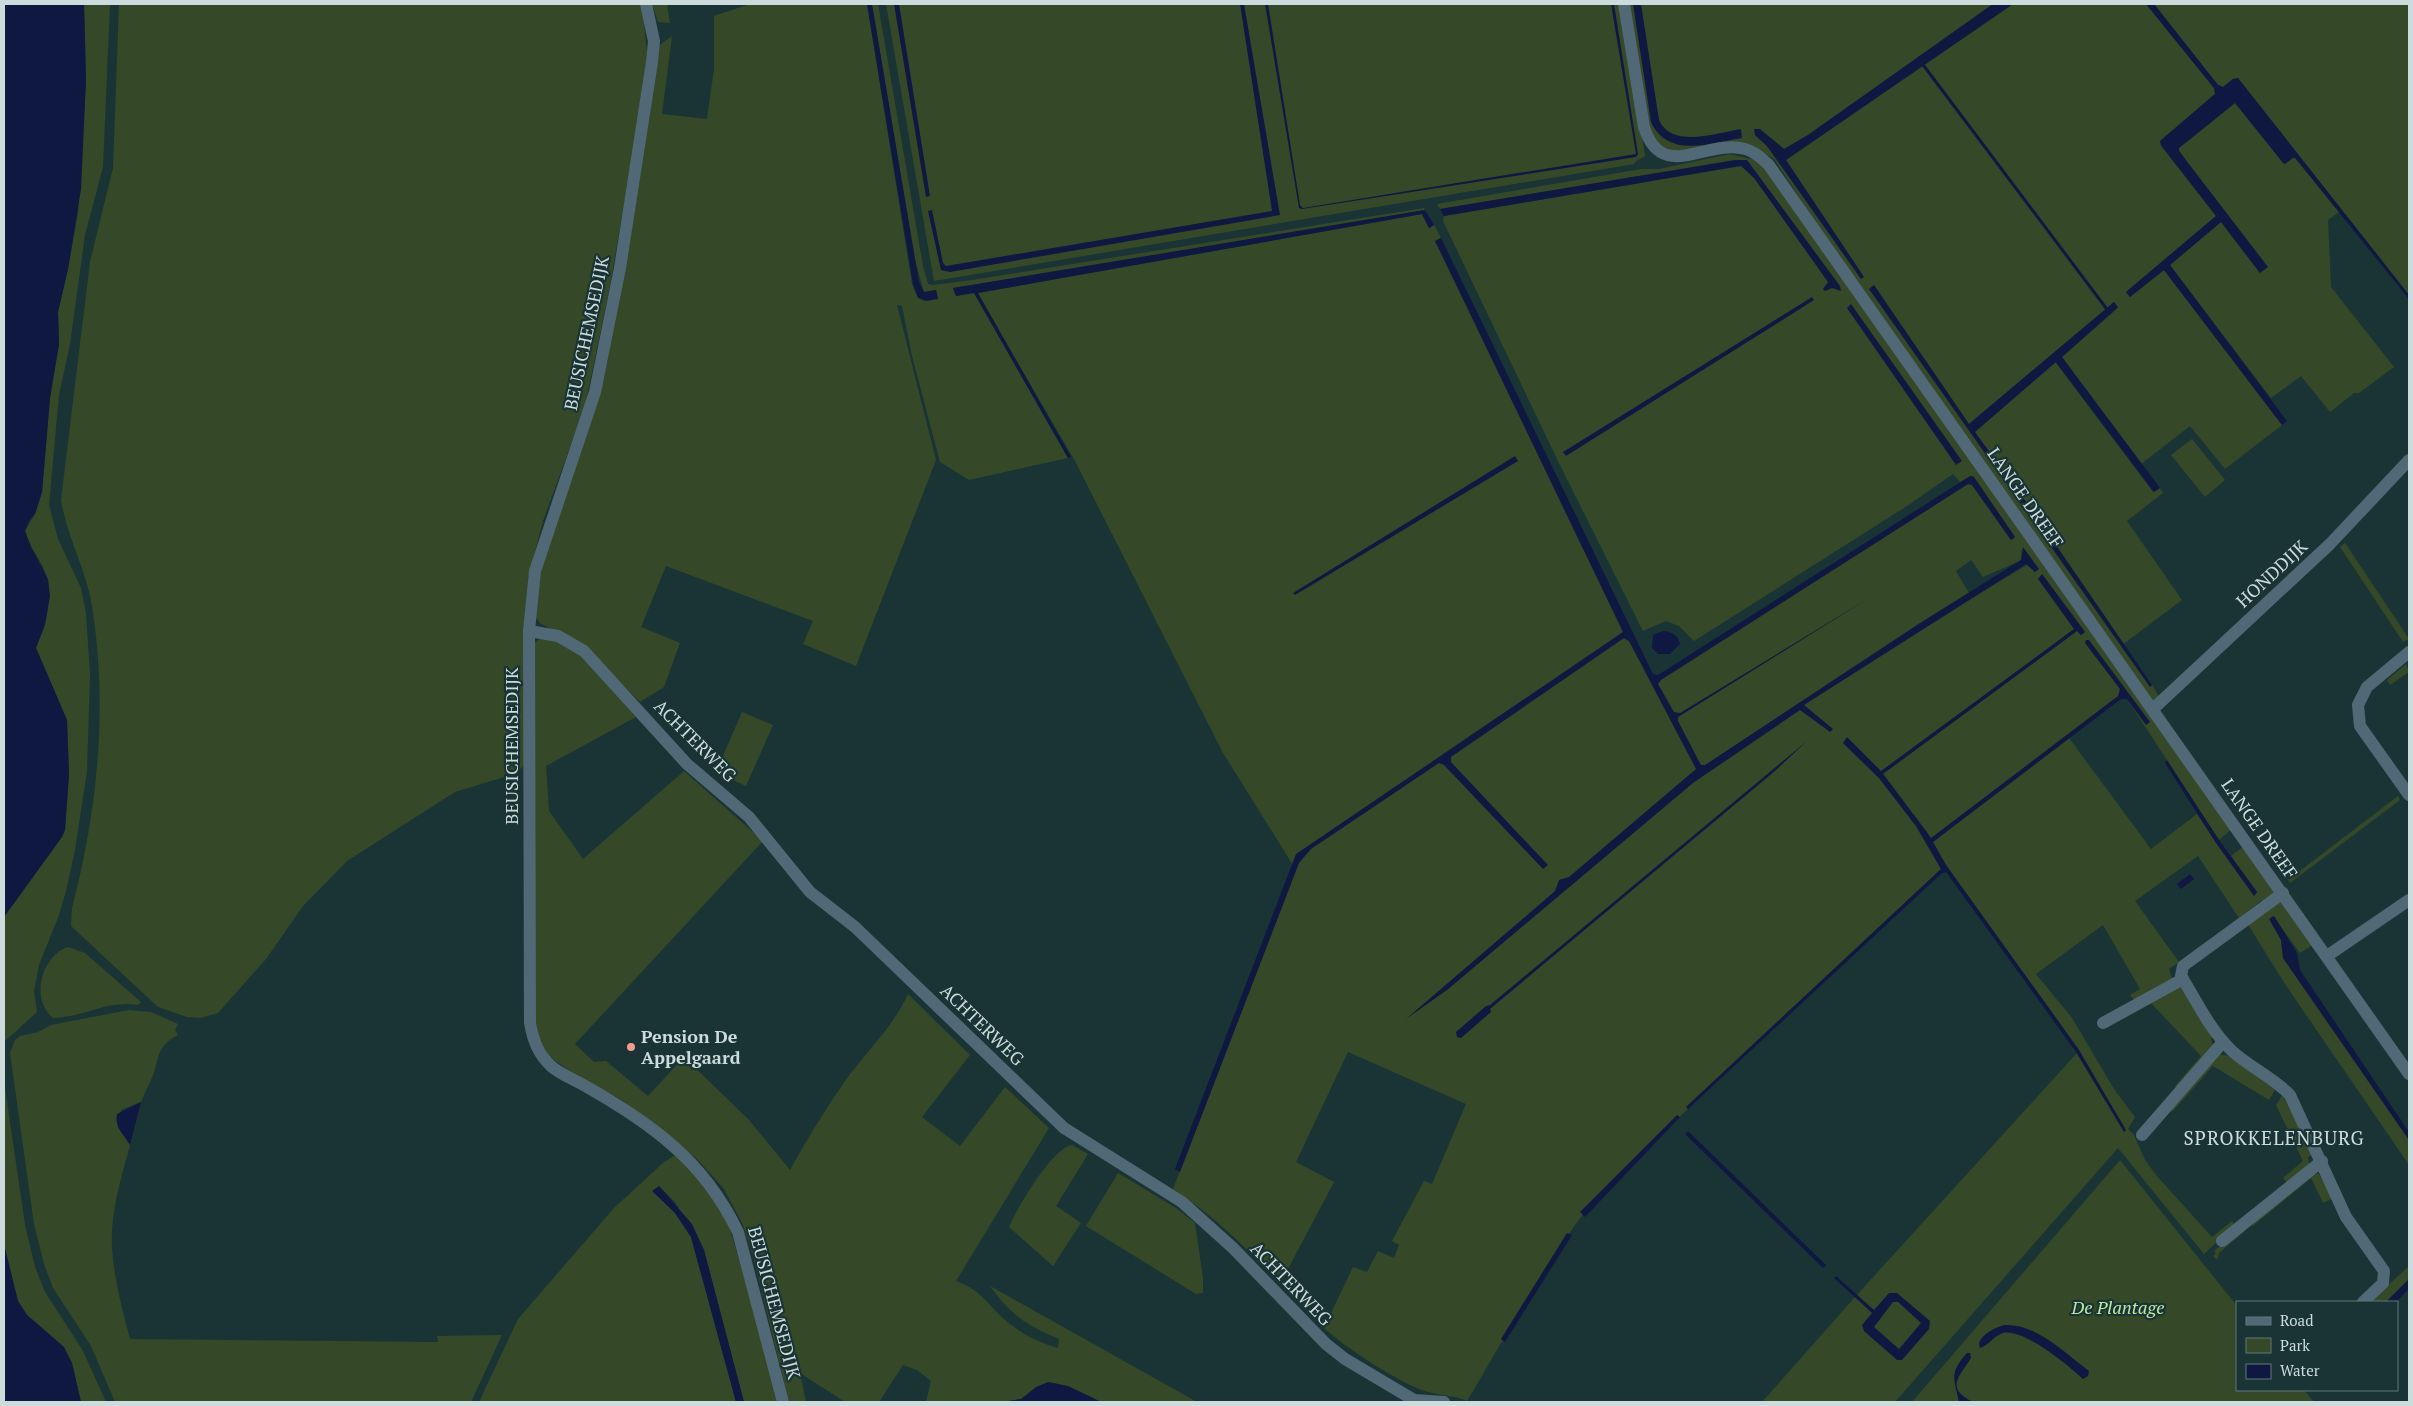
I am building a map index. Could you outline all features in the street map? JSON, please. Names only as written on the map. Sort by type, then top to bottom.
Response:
[{"type":"street","name":"BEUSICHEMSEDIJK","points":[[646,4],[654,41],[652,62],[620,268],[596,392],[535,571],[530,630],[530,1023],[532,1038],[538,1051],[552,1067],[630,1112],[673,1146],[700,1173],[726,1206],[738,1232],[783,1402]]},
{"type":"street","name":"LANGE DREEF","points":[[1624,4],[1644,127],[1649,143],[1657,152],[1674,157],[1727,148],[1744,148],[1757,154],[1768,164],[2409,1074]]},
{"type":"street","name":"HONDDIJK","points":[[2153,709],[2330,544],[2409,460]]},
{"type":"street","name":"ACHTERWEG","points":[[530,630],[558,636],[584,651],[687,764],[749,817],[810,892],[855,927],[1064,1128],[1182,1202],[1233,1248],[1326,1344],[1345,1359],[1414,1400],[1444,1402]]},
{"type":"street","points":[[2409,652],[2367,687],[2358,705],[2360,726],[2409,795]]},
{"type":"street","points":[[2283,893],[2183,966],[2180,973],[2223,1042],[2233,1052],[2282,1086],[2290,1095],[2322,1161],[2346,1217],[2385,1276],[2383,1283],[2364,1301]]},
{"type":"street","points":[[2327,956],[2409,900]]},
{"type":"street","points":[[2104,1023],[2183,979]]},
{"type":"street","points":[[2142,1134],[2223,1042]]},
{"type":"street","points":[[2222,1241],[2322,1161]]},
{"type":"green space","points":[[84,4],[110,4],[103,167],[85,235],[70,344],[59,395],[49,505],[58,539],[81,588],[86,613],[90,675],[87,771],[75,850],[66,891],[59,915],[39,965],[34,991],[37,1012],[4,1042],[4,917],[62,837],[65,829],[69,774],[67,720],[36,648],[48,607],[48,586],[42,565],[25,531],[35,514],[42,492],[50,398],[59,344],[58,312],[78,214],[86,81]]},
{"type":"green space","points":[[119,4],[642,4],[647,53],[645,80],[610,286],[585,406],[543,521],[528,578],[524,766],[514,774],[455,792],[347,861],[303,906],[266,959],[218,1013],[201,1018],[187,1017],[158,1007],[71,926],[72,908],[81,871],[94,796],[100,720],[97,644],[92,606],[61,500],[90,262],[113,168]]},
{"type":"green space","points":[[652,4],[667,4],[670,23],[658,22]]},
{"type":"green space","points":[[750,4],[867,4],[912,284],[918,298],[938,299],[936,290],[924,292],[913,253],[872,4],[878,4],[923,266],[928,284],[972,280],[1424,208],[1425,210],[1237,243],[953,288],[956,296],[974,293],[1068,458],[969,480],[940,462],[912,356],[902,306],[897,305],[936,460],[856,666],[803,644],[813,621],[666,566],[641,627],[680,643],[664,687],[640,702],[588,650],[540,623],[535,616],[538,575],[583,443],[657,47],[672,36],[662,114],[707,119],[714,69],[714,16]]},
{"type":"green space","points":[[886,4],[1621,4],[1645,156],[1634,164],[934,281]]},
{"type":"green space","points":[[1629,4],[1993,4],[1808,135],[1784,149],[1771,138],[1755,135],[1767,146],[1864,277],[1786,160],[2013,4],[2146,4],[2214,88],[2215,94],[2160,141],[2161,146],[2216,216],[2126,292],[2130,297],[2164,270],[2282,425],[2225,469],[2190,426],[2141,464],[2062,357],[2118,308],[2114,302],[1969,424],[1975,431],[2055,362],[2153,492],[2160,488],[2163,493],[2127,521],[2182,600],[2122,645],[2032,510],[1981,441],[2029,515],[2150,686],[2152,685],[2160,698],[2155,703],[1855,282],[1774,159],[1750,145],[1671,153],[1652,142]],"holes":[[[1874,286],[1956,405],[1869,289]]]},
{"type":"green space","points":[[2154,4],[2409,4],[2409,295],[2238,78],[2233,79],[2223,87],[2218,85]]},
{"type":"green space","points":[[2235,103],[2292,158],[2296,159],[2339,212],[2328,220],[2331,287],[2394,367],[2359,393],[2354,393],[2330,412],[2301,376],[2271,398],[2170,265],[2221,222],[2260,273],[2178,149]]},
{"type":"green space","points":[[1730,154],[1759,161],[2232,829],[2219,840],[2127,699],[2123,697],[2069,738],[2151,849],[2197,814],[2254,896],[2257,892],[2231,856],[2244,846],[2313,945],[2300,953],[2273,916],[2270,919],[2281,940],[2283,958],[2409,1140],[2409,1165],[2285,984],[2247,923],[2268,907],[2262,900],[2239,918],[2198,856],[2135,901],[2179,962],[2169,969],[2172,979],[2134,1000],[2130,995],[2140,989],[2103,925],[2036,974],[2072,1018],[2114,1089],[2135,1117],[2128,1129],[2134,1135],[2145,1160],[2156,1175],[2212,1237],[2232,1221],[2235,1225],[2204,1254],[2118,1148],[1895,1402],[1762,1402],[2077,1053],[2100,1090],[2079,1050],[1946,865],[1927,832],[1881,771],[1843,743],[1879,778],[1916,826],[1941,869],[1686,1107],[1688,1109],[1636,1157],[1599,1195],[1555,1254],[1467,1401],[1425,1391],[1401,1381],[1359,1355],[1324,1328],[1353,1267],[1367,1272],[1378,1251],[1394,1258],[1399,1245],[1392,1241],[1424,1181],[1432,1184],[1466,1104],[1348,1052],[1296,1162],[1334,1182],[1280,1284],[1230,1233],[1173,1189],[1296,870],[1223,753],[1075,461],[977,293],[1422,214],[1429,228],[1434,225],[1441,238],[1435,241],[1541,449],[1623,628],[1623,632],[1617,636],[1629,641],[1655,683],[1968,484],[1972,485],[2011,540],[2015,537],[1973,476],[1960,482],[1953,474],[1907,506],[1694,641],[1679,626],[1666,621],[1643,631],[1557,459],[1443,221],[1444,216],[1635,184],[1715,167],[1633,177],[1440,209],[1437,204],[1641,169],[1659,169]],"holes":[[[2021,549],[2027,565],[1972,598],[1956,571],[1971,560],[1983,577],[2022,560]],[[2042,574],[2085,632],[2081,635],[2077,631],[1928,740],[2074,629]]]},
{"type":"green space","points":[[2192,439],[2225,480],[2205,497],[2171,455]]},
{"type":"green space","points":[[2345,543],[2409,639],[2403,642],[2340,547]]},
{"type":"green space","points":[[553,637],[581,653],[636,717],[546,766],[549,811],[583,859],[684,771],[763,841],[575,1044],[594,1062],[606,1061],[648,1096],[684,1057],[749,1120],[790,1170],[838,1092],[895,1017],[908,994],[970,1055],[922,1117],[960,1146],[1005,1087],[1049,1128],[956,1281],[980,1295],[1003,1318],[1021,1332],[1058,1348],[1059,1339],[1028,1324],[1012,1312],[990,1286],[1197,1402],[1101,1402],[1079,1391],[1054,1383],[1021,1399],[1002,1402],[926,1402],[931,1381],[917,1370],[903,1365],[879,1402],[845,1402],[800,1373],[806,1402],[789,1402],[753,1256],[743,1225],[724,1189],[698,1160],[650,1120],[617,1097],[589,1084],[550,1057],[535,1034],[534,643],[541,638]]},
{"type":"green space","points":[[2406,664],[2409,672],[2390,685],[2387,680]]},
{"type":"green space","points":[[742,712],[773,725],[746,786],[716,772]]},
{"type":"green space","points":[[2398,796],[2400,800],[2290,883],[2288,880]]},
{"type":"green space","points":[[68,947],[85,953],[141,1002],[138,1005],[116,1005],[75,1015],[53,1018],[46,1010],[42,1000],[42,979],[45,968],[51,959]]},
{"type":"green space","points":[[2182,986],[2214,1036],[2211,1039],[2213,1046],[2179,1088],[2175,1086],[2201,1056],[2150,1002]]},
{"type":"green space","points":[[129,1010],[151,1012],[178,1024],[175,1030],[178,1035],[163,1046],[141,1102],[121,1110],[118,1128],[130,1145],[114,1209],[112,1248],[116,1283],[130,1339],[438,1342],[437,1336],[502,1335],[471,1402],[115,1402],[91,1346],[53,1288],[44,1264],[34,1224],[10,1053],[15,1040],[20,1036],[38,1032],[51,1025]]},
{"type":"green space","points":[[2217,1054],[2229,1056],[2275,1090],[2269,1100],[2213,1066],[2172,1112],[2170,1109]]},
{"type":"green space","points":[[4,1081],[25,1225],[35,1267],[45,1292],[83,1351],[106,1402],[81,1402],[72,1363],[55,1339],[27,1315],[18,1301],[4,1244]]},
{"type":"green space","points":[[2283,1094],[2312,1155],[2308,1157],[2309,1166],[2288,1183],[2283,1178],[2303,1161],[2276,1105]]},
{"type":"green space","points":[[1072,1145],[1088,1154],[1056,1206],[1081,1223],[1053,1266],[1009,1227],[1027,1193],[1045,1167],[1064,1149]]},
{"type":"green space","points":[[677,1154],[723,1204],[780,1402],[744,1402],[704,1250],[675,1202],[659,1186],[653,1191],[675,1213],[691,1237],[736,1402],[479,1402],[518,1319],[614,1208],[664,1162]]},
{"type":"green space","name":"De Plantage","points":[[2120,1160],[2236,1305],[2236,1391],[2305,1391],[2314,1402],[1912,1402]]},
{"type":"green space","points":[[1118,1173],[1176,1208],[1195,1223],[1203,1278],[1203,1293],[1196,1294],[1086,1226]]},
{"type":"green space","points":[[2315,1174],[2319,1174],[2333,1198],[2323,1203],[2311,1178],[2253,1226],[2250,1222]]},
{"type":"green space","points":[[2242,1228],[2245,1231],[2219,1253],[2217,1260],[2213,1256],[2216,1253],[2214,1251]]},
{"type":"green space","points":[[2409,1266],[2409,1279],[2387,1301],[2371,1301]]},
{"type":"water","points":[[4,4],[84,4],[86,81],[81,189],[68,269],[58,312],[59,344],[50,398],[42,492],[35,514],[29,521],[25,531],[31,547],[48,579],[50,596],[45,625],[36,648],[67,720],[69,774],[65,830],[62,837],[4,917]]},
{"type":"water","points":[[867,4],[872,4],[919,282],[924,292],[936,290],[938,299],[926,301],[918,298],[913,284]]},
{"type":"water","points":[[894,4],[899,4],[930,196],[926,197]]},
{"type":"water","points":[[1240,4],[1244,4],[1280,215],[950,272],[941,270],[928,211],[932,210],[943,263],[946,266],[1272,211]]},
{"type":"water","points":[[1265,4],[1268,4],[1300,205],[1303,208],[1636,154],[1611,4],[1614,4],[1638,154],[1636,157],[1302,209],[1299,208]]},
{"type":"water","points":[[1633,4],[1641,4],[1659,120],[1665,129],[1684,137],[1695,137],[1741,129],[1742,138],[1691,146],[1679,145],[1668,141],[1658,134],[1651,122]]},
{"type":"water","points":[[1993,4],[2013,4],[1786,160],[1864,277],[1861,279],[1767,146],[1755,135],[1754,129],[1760,129],[1784,149],[1808,135]]},
{"type":"water","points":[[2146,4],[2154,4],[2218,85],[2223,87],[2233,79],[2238,78],[2409,295],[2409,299],[2296,159],[2294,157],[2285,164],[2283,163],[2235,103],[2179,148],[2179,151],[2268,267],[2260,273],[2221,222],[2170,265],[2287,421],[2282,425],[2164,270],[2130,297],[2126,292],[2216,216],[2161,145],[2160,141],[2215,94],[2214,88]]},
{"type":"water","points":[[1735,160],[1747,160],[1840,286],[1841,291],[1832,288],[1825,291],[1823,289],[1828,282],[1754,178],[1741,166],[1444,216],[1440,209]]},
{"type":"water","points":[[1425,210],[1434,225],[1429,228],[1422,214],[978,293],[1071,457],[1068,458],[974,293],[956,296],[953,288]]},
{"type":"water","points":[[1441,238],[1653,674],[1658,675],[1970,476],[1974,477],[2015,537],[2011,540],[1972,485],[1968,484],[1661,680],[1658,684],[1674,712],[1680,713],[1869,598],[1678,717],[1678,721],[1701,765],[1705,765],[1920,623],[2021,560],[2023,547],[2039,569],[2035,572],[2026,564],[1804,705],[1833,729],[1830,732],[1800,710],[1693,783],[1447,990],[1406,1019],[1555,891],[1559,880],[1569,877],[1696,769],[1629,641],[1624,638],[1451,757],[1451,762],[1548,865],[1543,869],[1444,765],[1439,763],[1311,849],[1299,863],[1180,1172],[1175,1169],[1296,854],[1623,632],[1435,241]]},
{"type":"water","points":[[1874,285],[1969,424],[2114,302],[2118,307],[2062,357],[2160,488],[2154,492],[2056,362],[1975,432],[2032,510],[2152,685],[2150,687],[1869,289]]},
{"type":"water","points":[[1812,297],[1814,300],[1566,456],[1563,452]]},
{"type":"water","points":[[1851,304],[1962,461],[1956,465],[1847,308]]},
{"type":"water","points":[[1515,456],[1518,461],[1295,595],[1293,593]]},
{"type":"water","points":[[2042,574],[2085,632],[2081,635],[2077,631],[1883,774],[1931,838],[2118,696],[2120,689],[2085,643],[2086,640],[2089,640],[2150,722],[2146,725],[2127,699],[2121,699],[1933,842],[1946,865],[2079,1050],[2126,1130],[2124,1132],[2076,1052],[1946,872],[1941,874],[1688,1109],[1686,1107],[1941,869],[1916,826],[1879,778],[1843,743],[1847,737],[1881,771],[2074,629],[2038,579]]},
{"type":"water","points":[[1663,631],[1674,634],[1680,644],[1670,654],[1658,654],[1652,648],[1653,635]]},
{"type":"water","points":[[1807,741],[1775,771],[1490,1009],[1491,1012],[1461,1038],[1457,1037],[1456,1032],[1486,1006],[1490,1005]]},
{"type":"water","points":[[2167,760],[2219,840],[2257,892],[2254,896],[2216,843],[2165,763]]},
{"type":"water","points":[[2190,874],[2194,879],[2181,889],[2177,884]]},
{"type":"water","points":[[2274,916],[2297,953],[2300,970],[2409,1132],[2409,1140],[2283,958],[2281,940],[2269,919]]},
{"type":"water","points":[[141,1102],[130,1145],[118,1127],[117,1114]]},
{"type":"water","points":[[1677,1115],[1680,1117],[1585,1217],[1580,1212]]},
{"type":"water","points":[[1688,1131],[1826,1265],[1823,1268],[1685,1134]]},
{"type":"water","points":[[659,1186],[692,1224],[704,1250],[744,1402],[736,1402],[691,1237],[675,1213],[652,1191]]},
{"type":"water","points":[[1567,1233],[1572,1235],[1505,1342],[1501,1339]]},
{"type":"water","points":[[4,1244],[18,1301],[27,1315],[64,1347],[72,1363],[81,1402],[4,1402]]},
{"type":"water","points":[[1836,1276],[1874,1310],[1889,1293],[1897,1293],[1930,1321],[1929,1329],[1902,1360],[1897,1360],[1864,1331],[1862,1325],[1872,1313],[1834,1278]],"holes":[[[1893,1302],[1898,1302],[1921,1323],[1899,1349],[1874,1327]]]},
{"type":"water","points":[[2409,1279],[2409,1289],[2397,1301],[2387,1301]]},
{"type":"water","points":[[2004,1325],[2027,1329],[2050,1340],[2089,1371],[2088,1376],[2083,1379],[2045,1349],[2022,1336],[2012,1333],[2000,1334],[1980,1348],[1979,1343],[1983,1336],[1993,1329]]},
{"type":"water","points":[[1967,1353],[1970,1353],[1971,1358],[1959,1377],[1957,1387],[1964,1397],[1973,1402],[1959,1402],[1954,1376],[1957,1366]]},
{"type":"water","points":[[1048,1382],[1068,1386],[1101,1402],[1002,1402],[1021,1399],[1036,1387]]},
{"type":"waterway","points":[[1924,66],[2106,308]]},
{"type":"place","name":"Pension De Appelgaard","points":[[631,1047]]},
{"type":"district","name":"SPROKKELENBURG","points":[[2274,1138]]}]
